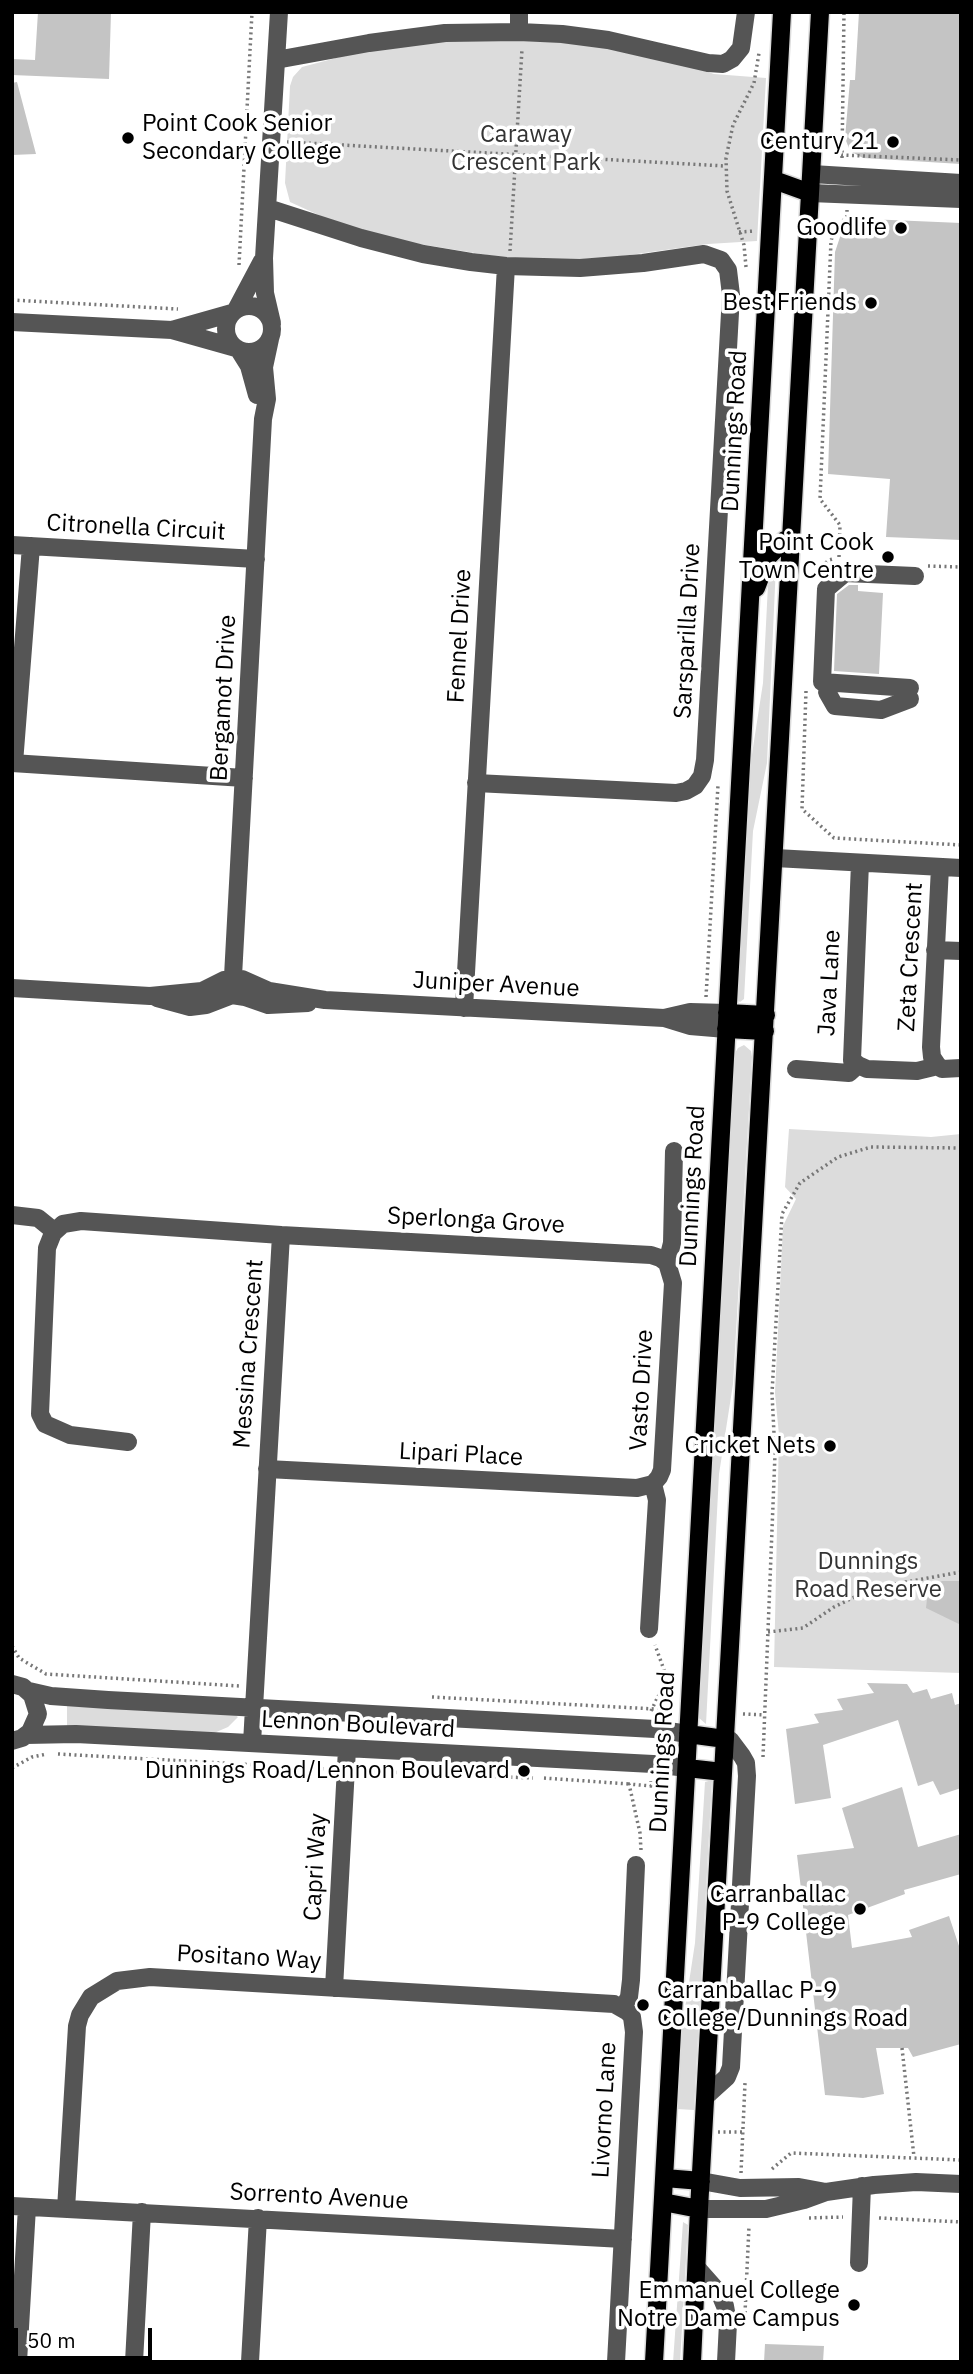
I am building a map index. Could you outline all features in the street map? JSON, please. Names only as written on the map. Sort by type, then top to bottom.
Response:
[{"type":"main road","name":"Dunnings Road","points":[[654,2362],[782,12]]},
{"type":"main road","points":[[692,2362],[820,12]]},
{"type":"main road","points":[[774,180],[812,174]]},
{"type":"main road","points":[[774,180],[810,193]]},
{"type":"main road","points":[[748,615],[768,557],[785,540],[792,537]]},
{"type":"main road","points":[[726,1021],[766,1023]]},
{"type":"main road","points":[[688,1734],[725,1739]]},
{"type":"main road","points":[[687,1768],[723,1772]]},
{"type":"main road","points":[[665,2178],[701,2181]]},
{"type":"main road","points":[[663,2202],[699,2209]]},
{"type":"street","name":"Bergamot Drive","points":[[232,987],[263,419],[267,399],[265,358],[271,331],[265,293],[264,258],[279,12]]},
{"type":"street","points":[[519,12],[519,32]]},
{"type":"street","points":[[276,60],[369,43],[445,33],[519,32],[608,40],[723,64],[737,55],[744,40],[746,12]]},
{"type":"street","points":[[812,174],[848,186],[961,199]]},
{"type":"street","points":[[810,193],[848,186],[961,183]]},
{"type":"street","points":[[268,208],[393,247],[506,266]]},
{"type":"street","name":"Sarsparilla Drive","points":[[476,783],[676,793],[690,789],[702,776],[705,760],[730,278],[721,260],[704,254],[596,267],[506,266]]},
{"type":"street","name":"Bergamot Drive","points":[[234,312],[264,258]]},
{"type":"street","name":"Fennel Drive","points":[[464,1008],[506,266]]},
{"type":"street","points":[[12,322],[172,330],[237,349],[256,351],[265,345],[271,331],[268,315],[258,308],[247,306],[172,330]]},
{"type":"street","points":[[234,312],[227,323],[226,333],[237,349]]},
{"type":"street","name":"Bergamot Drive","points":[[237,349],[253,377],[263,419]]},
{"type":"street","name":"Citronella Circuit","points":[[12,545],[256,559]]},
{"type":"street","points":[[31,546],[13,763],[244,778]]},
{"type":"street","points":[[910,694],[818,686],[826,589],[845,573],[915,576]]},
{"type":"street","points":[[775,858],[961,869]]},
{"type":"street","name":"Java Lane","points":[[860,863],[852,1060],[867,1069],[917,1071],[937,1066]]},
{"type":"street","name":"Zeta Crescent","points":[[937,1066],[930,1047],[940,867]]},
{"type":"street","points":[[935,950],[961,951]]},
{"type":"street","points":[[12,988],[150,996],[190,1007],[206,1005],[232,987]]},
{"type":"street","name":"Juniper Avenue","points":[[232,987],[278,1006],[325,1000],[664,1018],[690,1026],[726,1021]]},
{"type":"street","points":[[796,1069],[849,1073],[858,1065]]},
{"type":"street","points":[[937,1066],[942,1069],[961,1068]]},
{"type":"street","name":"Vasto Drive","points":[[649,1629],[657,1500],[653,1484],[661,1474],[663,1456],[673,1283],[667,1263],[672,1243],[674,1152]]},
{"type":"street","points":[[12,1214],[35,1217],[54,1231],[47,1248],[38,1429],[128,1442]]},
{"type":"street","name":"Messina Crescent","points":[[54,1231],[63,1224],[81,1221],[281,1235],[252,1743]]},
{"type":"street","name":"Sperlonga Grove","points":[[281,1235],[651,1255],[667,1263]]},
{"type":"street","name":"Lipari Place","points":[[267,1469],[637,1488],[653,1484]]},
{"type":"street","points":[[17,1740],[36,1724],[38,1714],[37,1704],[18,1685]]},
{"type":"street","name":"Lennon Boulevard","points":[[18,1685],[65,1697],[641,1728],[688,1734]]},
{"type":"street","name":"Lennon Boulevard","points":[[17,1740],[76,1734],[653,1764],[687,1768]]},
{"type":"street","points":[[706,2096],[727,2077],[731,2067],[746,1790],[746,1763],[730,1740],[725,1739]]},
{"type":"street","name":"Capri Way","points":[[334,1988],[347,1749]]},
{"type":"street","name":"Livorno Lane","points":[[616,2362],[634,2032],[632,2017],[623,2008],[629,1997],[631,1980],[636,1865]]},
{"type":"street","name":"Positano Way","points":[[66,2208],[77,2026],[84,2006],[99,1990],[117,1981],[135,1977],[608,2002],[623,2008]]},
{"type":"street","points":[[701,2181],[740,2188],[799,2187],[826,2192]]},
{"type":"street","points":[[699,2209],[766,2209],[826,2192],[862,2186],[916,2182],[961,2184]]},
{"type":"street","points":[[859,2263],[862,2186]]},
{"type":"street","points":[[19,2362],[20,2206]]},
{"type":"street","name":"Sorrento Avenue","points":[[20,2206],[623,2239]]},
{"type":"street","points":[[134,2362],[142,2212]]},
{"type":"street","points":[[250,2362],[258,2218]]},
{"type":"street","points":[[697,2268],[720,2294],[725,2306],[728,2323],[726,2362]]},
{"type":"path","points":[[239,269],[253,12]]},
{"type":"path","points":[[810,589],[811,575],[829,560],[839,559],[840,525],[820,499],[831,241],[847,216],[848,186],[841,155],[844,12]]},
{"type":"path","points":[[506,266],[510,258],[514,154],[523,39],[519,32]]},
{"type":"path","points":[[272,141],[725,166]]},
{"type":"path","points":[[841,155],[961,160]]},
{"type":"path","points":[[12,300],[191,309]]},
{"type":"path","points":[[818,686],[802,809],[834,838],[961,845]]},
{"type":"path","points":[[762,1770],[775,1454],[772,1393],[782,1214],[800,1183],[838,1157],[872,1147],[961,1148]]},
{"type":"path","points":[[768,1632],[803,1628],[834,1607],[873,1588],[961,1572]]},
{"type":"path","points":[[428,1697],[650,1709],[667,1678],[649,1629]]},
{"type":"path","points":[[12,1646],[14,1655],[46,1674],[256,1687]]},
{"type":"path","points":[[12,1768],[33,1757],[62,1754],[651,1786]]},
{"type":"path","points":[[629,1784],[642,1844],[636,1865]]},
{"type":"path","points":[[902,2048],[914,2157]]},
{"type":"path","points":[[745,2082],[740,2175],[753,2175]]},
{"type":"path","points":[[766,2174],[791,2153],[961,2160]]},
{"type":"path","points":[[745,2315],[749,2221]]},
{"type":"green space","name":"Caraway Crescent Park","points":[[523,39],[599,46],[714,74],[766,78],[757,241],[708,244],[608,258],[556,260],[500,257],[400,241],[334,222],[290,202],[285,183],[290,86],[293,77],[302,67],[355,53],[424,42]]},
{"type":"green space","points":[[776,565],[767,763],[753,831],[744,999],[740,1002],[735,998],[748,780],[763,683],[768,585]]},
{"type":"green space","points":[[744,1045],[751,1051],[752,1057],[733,1384],[719,1474],[706,1724],[699,1718],[735,1053]]},
{"type":"green space","name":"Dunnings Road Reserve","points":[[789,1129],[931,1137],[961,1134],[961,1673],[774,1667],[779,1435],[775,1393],[783,1226],[796,1199],[785,1187]]},
{"type":"green space","points":[[67,1705],[238,1717],[228,1727],[214,1733],[67,1726]]},
{"type":"green space","points":[[712,1780],[694,2110],[677,2109],[682,2028],[695,1943],[705,1782]]},
{"type":"green space","points":[[683,2222],[688,2225],[680,2362],[673,2362]]},
{"type":"building","points":[[38,12],[111,12],[109,79],[12,75],[12,59],[35,60]]},
{"type":"building","points":[[859,12],[961,12],[961,164],[863,158],[850,151],[845,138],[850,80],[855,80]]},
{"type":"building","points":[[17,82],[36,154],[12,155],[12,83]]},
{"type":"building","points":[[868,219],[961,223],[961,540],[886,537],[890,479],[828,474],[835,252],[846,229]]},
{"type":"building","points":[[849,585],[858,585],[858,591],[883,593],[879,674],[834,671],[837,594]]},
{"type":"building","points":[[942,1581],[961,1581],[961,1625],[926,1608],[927,1599],[918,1592]]},
{"type":"building","points":[[867,1683],[907,1684],[913,1693],[927,1689],[931,1699],[952,1693],[955,1705],[961,1703],[961,1788],[940,1795],[933,1781],[918,1786],[898,1720],[823,1745],[831,1798],[795,1804],[786,1729],[819,1723],[814,1714],[843,1710],[837,1699],[874,1693]]},
{"type":"building","points":[[902,1787],[918,1847],[961,1834],[961,1874],[904,1890],[905,1894],[848,1915],[852,1948],[912,1937],[909,1930],[949,1916],[961,1952],[961,2044],[913,2057],[908,2048],[876,2048],[884,2094],[863,2098],[825,2095],[797,1855],[854,1848],[842,1808]]},
{"type":"building","points":[[765,2344],[824,2346],[823,2362],[764,2362]]},
{"type":"place","name":"Point Cook Senior Secondary College","points":[[128,138]]},
{"type":"place","name":"Century 21","points":[[893,142]]},
{"type":"place","name":"Goodlife","points":[[901,228]]},
{"type":"place","name":"Best Friends","points":[[871,303]]},
{"type":"place","name":"Point Cook Town Centre","points":[[888,557]]},
{"type":"place","name":"Cricket Nets","points":[[830,1446]]},
{"type":"place","name":"Dunnings Road/Lennon Boulevard","points":[[524,1771]]},
{"type":"place","name":"Carranballac P-9 College","points":[[860,1909]]},
{"type":"place","name":"Carranballac P-9 College/Dunnings Road","points":[[643,2005]]},
{"type":"place","name":"Emmanuel College Notre Dame Campus","points":[[854,2305]]}]
